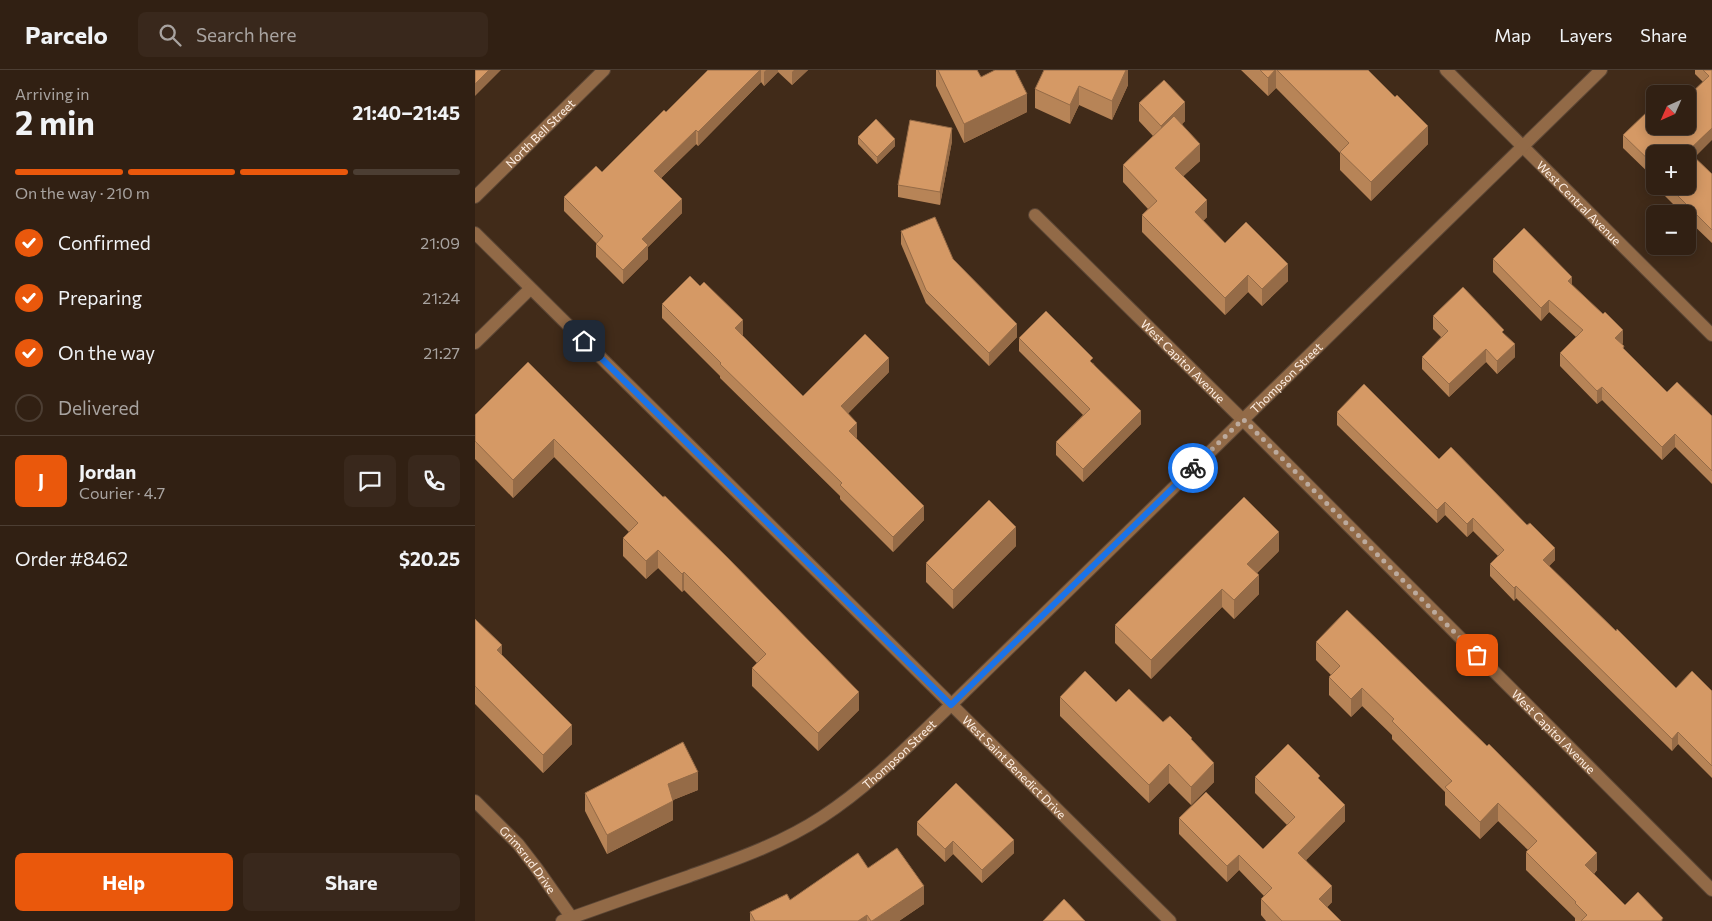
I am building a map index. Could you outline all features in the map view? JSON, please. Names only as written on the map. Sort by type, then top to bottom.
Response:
[{"type":"street","name":"North Bell Street","points":[[475,197],[604,70]]},
{"type":"street","name":"West Central Avenue","points":[[1446,70],[1712,335]]},
{"type":"street","name":"Thompson Street","points":[[570,920],[742,858],[785,838],[855,794],[889,765],[951,705],[1601,70]]},
{"type":"street","name":"West Capitol Avenue","points":[[1035,214],[1243,419],[1712,890]]},
{"type":"street","name":"West Saint Benedict Drive","points":[[475,234],[1170,921]]},
{"type":"street","points":[[475,343],[530,289]]},
{"type":"street","name":"Grimsrud Drive","points":[[475,801],[518,844],[538,870],[570,920]]},
{"type":"building","points":[[475,70],[489,70],[475,84]]},
{"type":"building","points":[[708,70],[760,70],[698,132],[696,130],[654,171],[682,199],[642,239],[648,245],[623,270],[596,244],[603,236],[564,197],[596,166],[602,172],[664,110],[666,112]]},
{"type":"building","points":[[938,70],[977,70],[981,77],[995,70],[1015,70],[1027,94],[964,124]]},
{"type":"building","points":[[1044,70],[1126,70],[1112,101],[1079,86],[1070,105],[1035,89]]},
{"type":"building","points":[[1260,70],[1275,70],[1268,78]]},
{"type":"building","points":[[1277,70],[1368,70],[1395,97],[1397,95],[1428,126],[1371,182],[1340,152],[1349,143]]},
{"type":"building","points":[[1703,70],[1712,70],[1712,128],[1694,145],[1646,145],[1646,157],[1623,135],[1646,113],[1646,135],[1696,135],[1696,88],[1709,76]]},
{"type":"building","points":[[1164,80],[1185,102],[1161,126],[1139,103]]},
{"type":"building","points":[[1174,116],[1200,144],[1175,168],[1207,200],[1195,212],[1225,243],[1246,222],[1288,264],[1262,289],[1248,275],[1225,298],[1142,215],[1157,201],[1123,165]]},
{"type":"building","points":[[876,119],[895,139],[877,157],[858,137]]},
{"type":"building","points":[[910,120],[952,128],[940,192],[898,185]]},
{"type":"building","points":[[1696,159],[1712,174],[1712,230],[1696,214],[1696,205],[1687,205],[1677,195],[1696,195]]},
{"type":"building","points":[[935,217],[953,259],[1017,324],[989,353],[926,290],[901,231]]},
{"type":"building","points":[[1524,228],[1572,277],[1568,281],[1623,330],[1615,338],[1667,392],[1677,382],[1712,416],[1712,471],[1675,434],[1662,447],[1602,387],[1597,391],[1560,353],[1583,330],[1549,300],[1541,308],[1493,259]]},
{"type":"building","points":[[690,276],[700,286],[704,282],[743,320],[735,328],[803,396],[865,334],[889,358],[841,406],[857,423],[849,431],[924,506],[893,537],[840,485],[842,483],[720,364],[662,304]]},
{"type":"building","points":[[1463,287],[1504,330],[1502,332],[1515,344],[1497,361],[1486,349],[1449,384],[1422,357],[1448,331],[1433,316]]},
{"type":"building","points":[[1046,311],[1093,358],[1090,361],[1141,411],[1083,469],[1056,442],[1090,409],[1019,338]]},
{"type":"building","points":[[528,362],[663,497],[665,496],[727,557],[859,692],[818,733],[752,668],[766,654],[684,572],[682,574],[658,550],[646,561],[623,538],[638,523],[554,439],[513,480],[475,441],[475,415]]},
{"type":"building","points":[[1364,384],[1439,459],[1451,447],[1527,525],[1530,523],[1555,548],[1543,560],[1616,631],[1617,629],[1676,688],[1692,671],[1712,691],[1712,766],[1678,732],[1672,739],[1516,586],[1514,588],[1490,564],[1504,550],[1473,518],[1467,524],[1445,502],[1437,510],[1337,412]]},
{"type":"building","points":[[1244,497],[1279,532],[1247,564],[1259,575],[1234,600],[1222,589],[1151,660],[1115,625]]},
{"type":"building","points":[[989,500],[1016,527],[953,590],[926,563]]},
{"type":"building","points":[[1347,610],[1487,746],[1489,744],[1597,853],[1585,865],[1625,905],[1638,892],[1663,918],[1661,921],[1581,921],[1587,915],[1526,852],[1537,841],[1498,803],[1480,822],[1445,787],[1452,781],[1362,688],[1351,699],[1329,677],[1340,666],[1316,642]]},
{"type":"building","points":[[475,619],[502,645],[497,650],[572,725],[543,755],[475,686]]},
{"type":"building","points":[[1085,671],[1116,702],[1129,689],[1163,722],[1170,716],[1214,763],[1191,787],[1169,764],[1149,785],[1060,697]]},
{"type":"building","points":[[683,742],[698,772],[668,784],[673,801],[607,835],[585,793]]},
{"type":"building","points":[[1288,744],[1320,776],[1318,778],[1345,805],[1298,853],[1332,886],[1319,899],[1341,921],[1282,921],[1261,899],[1272,888],[1239,855],[1227,866],[1179,818],[1206,792],[1263,849],[1295,817],[1255,777]]},
{"type":"building","points":[[956,783],[1014,840],[982,870],[953,841],[945,849],[917,822]]},
{"type":"building","points":[[897,848],[924,886],[872,921],[867,915],[858,921],[755,921],[750,912],[787,894],[790,900],[858,853],[868,868]]},
{"type":"building","points":[[1064,899],[1085,921],[1043,921]]},
{"type":"way so far","points":[[1193,468],[1243,419],[1477,655]]},
{"type":"route","points":[[584,341],[951,705],[1193,468]]}]
